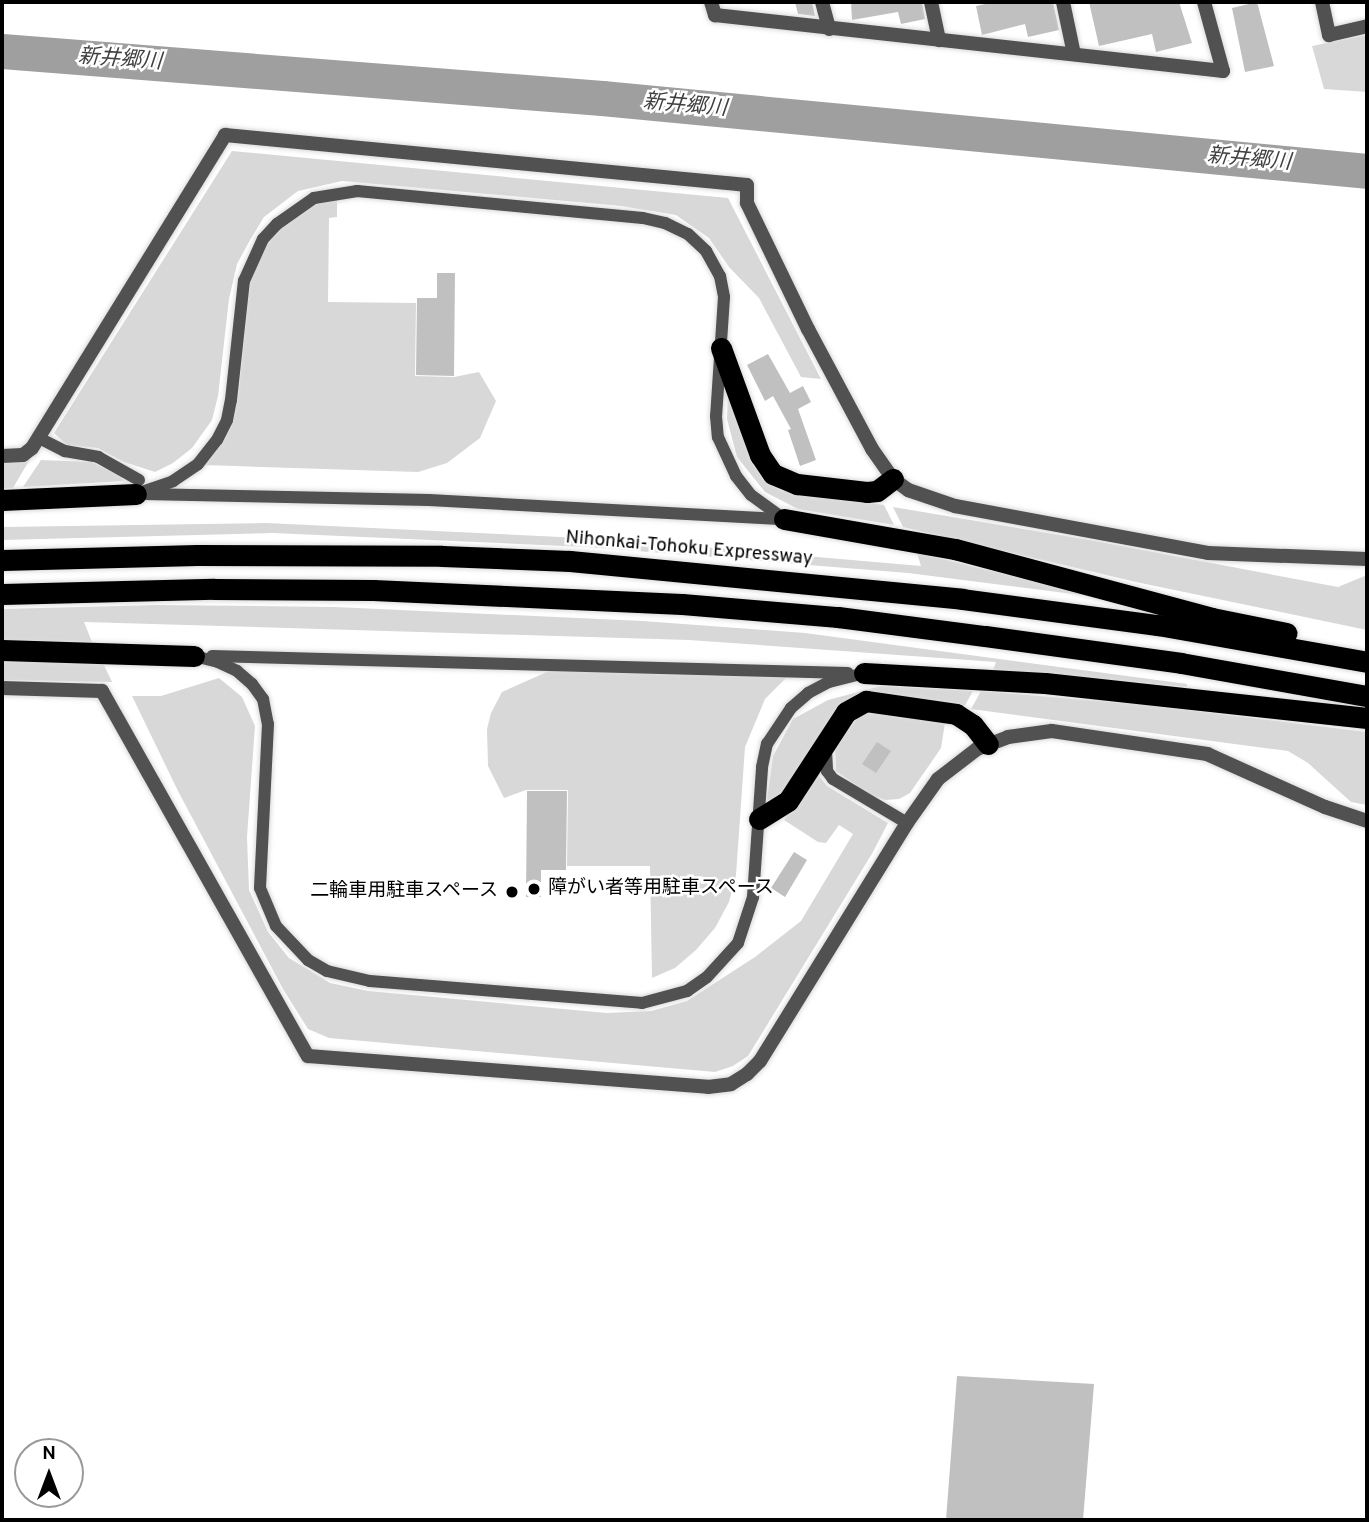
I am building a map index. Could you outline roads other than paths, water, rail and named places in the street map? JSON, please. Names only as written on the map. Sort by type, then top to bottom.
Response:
[{"type":"highway","points":[[721,348],[760,455],[773,474],[797,484],[867,492],[877,491],[893,479]]},
{"type":"highway","points":[[2,500],[138,487]]},
{"type":"highway","points":[[784,519],[955,549],[1212,618],[1367,650]]},
{"type":"highway","name":"Nihonkai-Tohoku Expressway","points":[[2,560],[197,555],[442,556],[570,561],[962,599],[1158,625],[1367,662]]},
{"type":"highway","points":[[2,594],[215,589],[373,590],[682,604],[838,617],[1011,640],[1181,663],[1367,696]]},
{"type":"highway","points":[[2,650],[194,656]]},
{"type":"highway","points":[[864,673],[1045,683],[1367,718]]},
{"type":"highway","points":[[759,819],[788,801],[846,712],[866,701],[956,714],[973,725],[988,744]]},
{"type":"street","points":[[711,2],[715,15],[1223,71],[1204,2]]},
{"type":"street","points":[[822,2],[829,29]]},
{"type":"street","points":[[931,2],[939,40]]},
{"type":"street","points":[[1063,2],[1074,54]]},
{"type":"street","points":[[1322,2],[1329,35],[1367,26]]},
{"type":"street","points":[[2,457],[23,455],[39,438],[225,135],[747,185],[747,203],[808,329],[872,449],[893,479],[928,499],[955,506],[1208,553],[1367,559]]},
{"type":"street","points":[[2,688],[102,691],[308,1056],[694,1086],[731,1084],[747,1074],[760,1061],[906,823],[938,779],[956,762],[988,744],[1020,735],[1052,732],[1198,752],[1231,764],[1325,807],[1367,821]]},
{"type":"lane","points":[[138,487],[173,481],[198,464],[217,440],[227,420],[244,281],[251,260],[277,224],[314,198],[357,191],[643,218],[665,223],[688,234],[706,251],[720,276],[724,297],[716,416],[718,437],[736,476],[751,495],[784,519]]},
{"type":"lane","points":[[39,438],[65,451],[98,457],[138,487],[784,519]]},
{"type":"lane","points":[[194,656],[864,673]]},
{"type":"lane","points":[[194,656],[218,662],[237,671],[252,684],[263,699],[267,712],[260,888],[266,907],[289,943],[308,960],[348,978],[642,1003],[687,991],[723,961],[738,943],[748,920],[762,767],[767,744],[791,708],[808,693],[829,682],[864,673]]},
{"type":"lane","points":[[830,736],[825,762],[833,779],[906,823]]},
{"type":"waterway","name":"新井郷川","points":[[2,51],[602,98],[1367,171]]},
{"type":"place","name":"障がい者等用駐車スペース","points":[[534,889]]},
{"type":"place","name":"二輪車用駐車スペース","points":[[512,892]]}]
